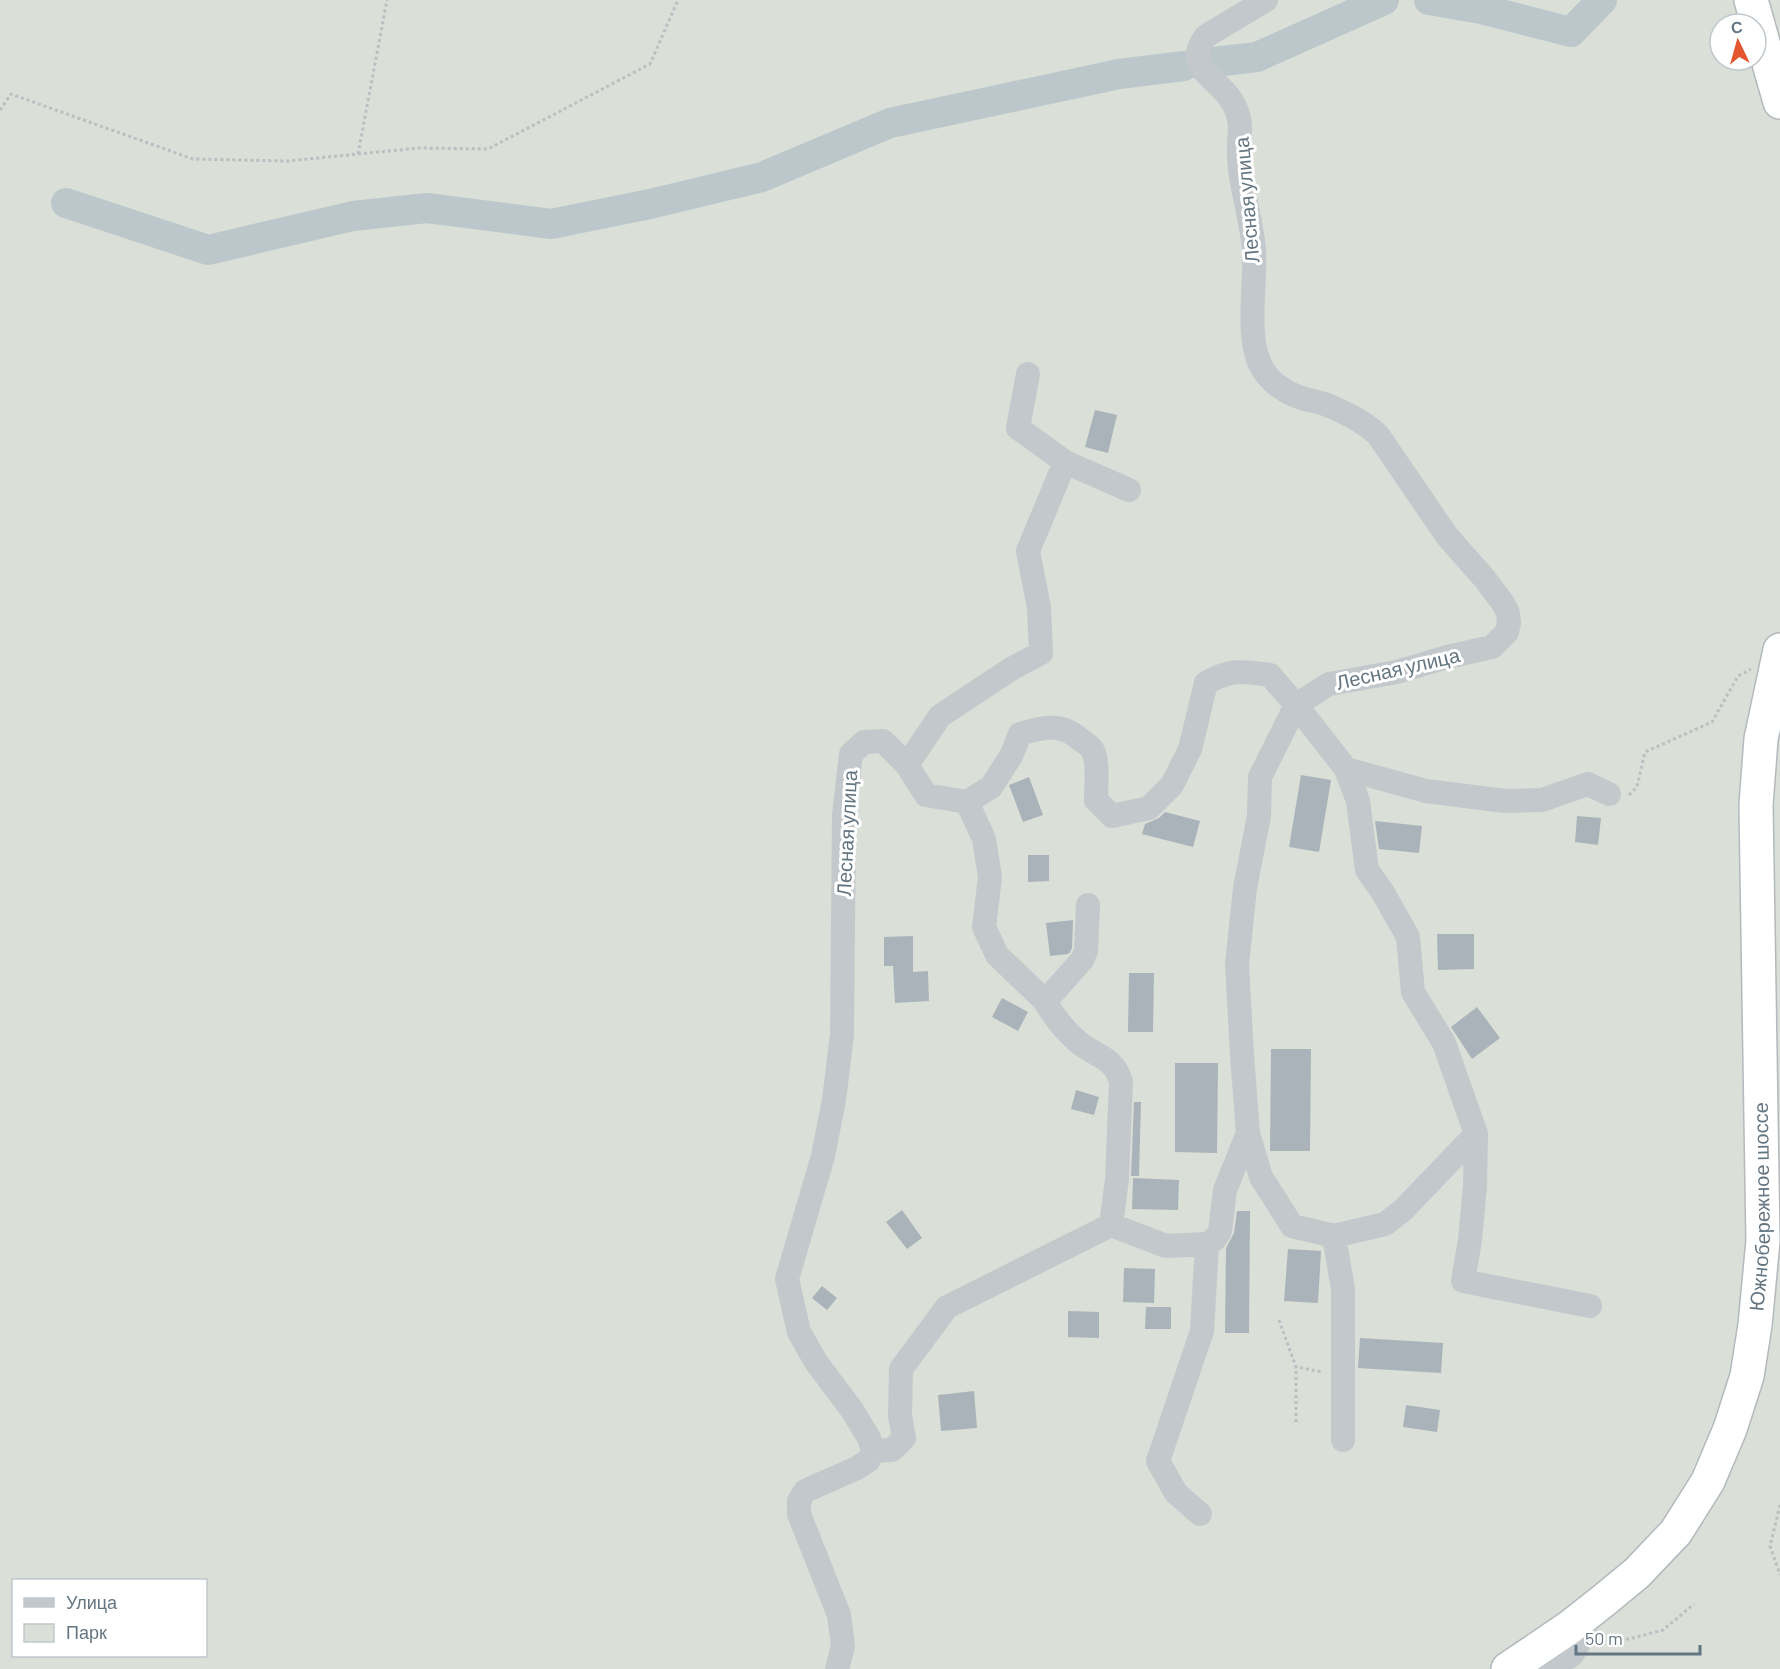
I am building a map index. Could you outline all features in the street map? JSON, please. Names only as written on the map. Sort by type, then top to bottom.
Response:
[{"type":"highway","points":[[1751,0],[1780,102]]},
{"type":"highway","points":[[1765,0],[1780,58]]},
{"type":"highway","name":"Южнобережное шоссе","points":[[1543,1656],[1570,1627],[1637,1572],[1676,1532],[1708,1481],[1730,1429],[1747,1376],[1755,1325],[1763,1241],[1756,805],[1761,739],[1780,652]]},
{"type":"highway","name":"Южнобережное шоссе","points":[[1543,1656],[1621,1604],[1652,1575],[1688,1533],[1720,1486],[1744,1433],[1761,1380],[1769,1330],[1774,1246],[1776,1081],[1769,811],[1774,745],[1780,710]]},
{"type":"street","name":"Лесная улица","points":[[1266,0],[1206,36],[1200,44],[1197,58],[1199,66],[1235,105],[1239,118],[1239,157],[1254,252],[1254,346],[1260,364],[1270,379],[1288,393],[1325,404],[1366,423],[1378,435],[1447,536],[1503,603],[1509,622],[1507,632],[1492,647],[1396,672],[1329,684],[1296,705]]},
{"type":"street","points":[[1028,374],[1018,428],[1065,462],[1130,490]]},
{"type":"street","points":[[906,765],[940,716],[1011,669],[1041,653],[1039,608],[1028,551],[1065,462]]},
{"type":"street","points":[[1111,1225],[1117,1179],[1121,1082],[1118,1071],[1108,1061],[1084,1048],[1074,1039],[1044,1000],[997,955],[984,927],[990,877],[984,839],[967,802],[991,787],[1011,756],[1020,734],[1058,727],[1072,731],[1092,749],[1097,773],[1096,800],[1112,816],[1149,808],[1172,785],[1190,749],[1206,683],[1222,674],[1239,671],[1270,675],[1346,769],[1358,801],[1366,870],[1382,891],[1408,937],[1413,992],[1444,1043],[1476,1134],[1475,1186],[1470,1240],[1463,1281],[1590,1306]]},
{"type":"street","points":[[1296,705],[1260,777],[1259,816],[1245,888],[1237,964],[1248,1133],[1261,1177],[1292,1226],[1334,1236],[1385,1224],[1403,1210],[1476,1134]]},
{"type":"street","name":"Лесная улица","points":[[873,1450],[852,1410],[816,1362],[799,1332],[787,1279],[823,1155],[834,1100],[842,1034],[844,815],[851,754],[864,742],[883,741],[906,765],[926,795],[967,802]]},
{"type":"street","points":[[1346,769],[1426,791],[1505,801],[1542,800],[1588,784],[1609,794]]},
{"type":"street","points":[[1044,1000],[1082,960],[1086,951],[1088,905]]},
{"type":"street","points":[[837,1669],[843,1646],[839,1615],[800,1514],[800,1501],[805,1491],[869,1460],[873,1450],[892,1450],[904,1438],[900,1416],[902,1369],[946,1307],[1111,1225],[1166,1246],[1207,1244],[1215,1239],[1220,1231],[1225,1190],[1248,1133]]},
{"type":"street","points":[[1334,1236],[1342,1289],[1343,1440]]},
{"type":"street","points":[[1200,1514],[1176,1494],[1158,1461],[1202,1331],[1207,1244]]},
{"type":"path","points":[[358,154],[387,0]]},
{"type":"path","points":[[0,110],[11,94],[194,159],[288,161],[420,148],[488,149],[650,64],[678,0]]},
{"type":"path","points":[[1609,794],[1622,802],[1637,787],[1645,752],[1712,722],[1738,675],[1780,652]]},
{"type":"path","points":[[1279,1320],[1296,1367],[1296,1422]]},
{"type":"path","points":[[1296,1367],[1343,1376]]},
{"type":"path","points":[[1780,1505],[1770,1546],[1780,1575]]},
{"type":"path","points":[[1543,1656],[1663,1630],[1694,1604]]},
{"type":"green space","points":[[0,0],[1780,0],[1780,1669],[0,1669]]},
{"type":"building","points":[[1095,410],[1117,415],[1108,453],[1085,447]]},
{"type":"building","points":[[1301,775],[1331,780],[1319,852],[1289,847]]},
{"type":"building","points":[[1029,777],[1043,815],[1023,822],[1009,785]]},
{"type":"building","points":[[1165,812],[1200,821],[1193,847],[1142,834],[1145,824],[1159,818]]},
{"type":"building","points":[[1577,816],[1601,818],[1598,845],[1575,842]]},
{"type":"building","points":[[1375,821],[1422,826],[1419,853],[1379,849]]},
{"type":"building","points":[[1028,855],[1049,855],[1049,881],[1028,882]]},
{"type":"building","points":[[1073,920],[1070,952],[1050,956],[1046,923]]},
{"type":"building","points":[[1437,934],[1474,934],[1474,969],[1438,970]]},
{"type":"building","points":[[913,936],[913,972],[928,971],[929,1001],[895,1003],[893,966],[884,966],[884,937]]},
{"type":"building","points":[[1129,973],[1154,973],[1153,1032],[1128,1032]]},
{"type":"building","points":[[1002,998],[1028,1012],[1018,1031],[992,1017]]},
{"type":"building","points":[[1477,1007],[1500,1038],[1472,1059],[1451,1027]]},
{"type":"building","points":[[1271,1049],[1311,1049],[1310,1151],[1270,1151]]},
{"type":"building","points":[[1175,1063],[1218,1063],[1217,1153],[1175,1152]]},
{"type":"building","points":[[1076,1090],[1099,1097],[1094,1115],[1071,1109]]},
{"type":"building","points":[[1134,1102],[1141,1102],[1139,1176],[1131,1176]]},
{"type":"building","points":[[1133,1178],[1179,1180],[1178,1210],[1132,1209]]},
{"type":"building","points":[[902,1210],[922,1238],[907,1249],[886,1222]]},
{"type":"building","points":[[1237,1211],[1250,1211],[1249,1333],[1225,1333],[1226,1248],[1234,1233]]},
{"type":"building","points":[[1288,1249],[1321,1251],[1318,1303],[1284,1301]]},
{"type":"building","points":[[1124,1268],[1155,1269],[1154,1303],[1123,1302]]},
{"type":"building","points":[[822,1286],[837,1298],[827,1310],[812,1298]]},
{"type":"building","points":[[1146,1307],[1171,1307],[1171,1329],[1145,1329]]},
{"type":"building","points":[[1068,1311],[1099,1312],[1099,1338],[1068,1337]]},
{"type":"building","points":[[1360,1338],[1443,1343],[1441,1373],[1358,1368]]},
{"type":"building","points":[[974,1391],[977,1428],[941,1431],[938,1395]]},
{"type":"building","points":[[1406,1405],[1440,1410],[1437,1432],[1403,1427]]},
{"type":"waterway","points":[[1214,62],[1257,57],[1384,0]]},
{"type":"waterway","points":[[1429,0],[1481,9],[1571,32],[1602,0]]},
{"type":"waterway","points":[[66,203],[208,250],[353,216],[427,208],[551,224],[650,204],[762,177],[890,123],[1119,74],[1184,66]]}]
